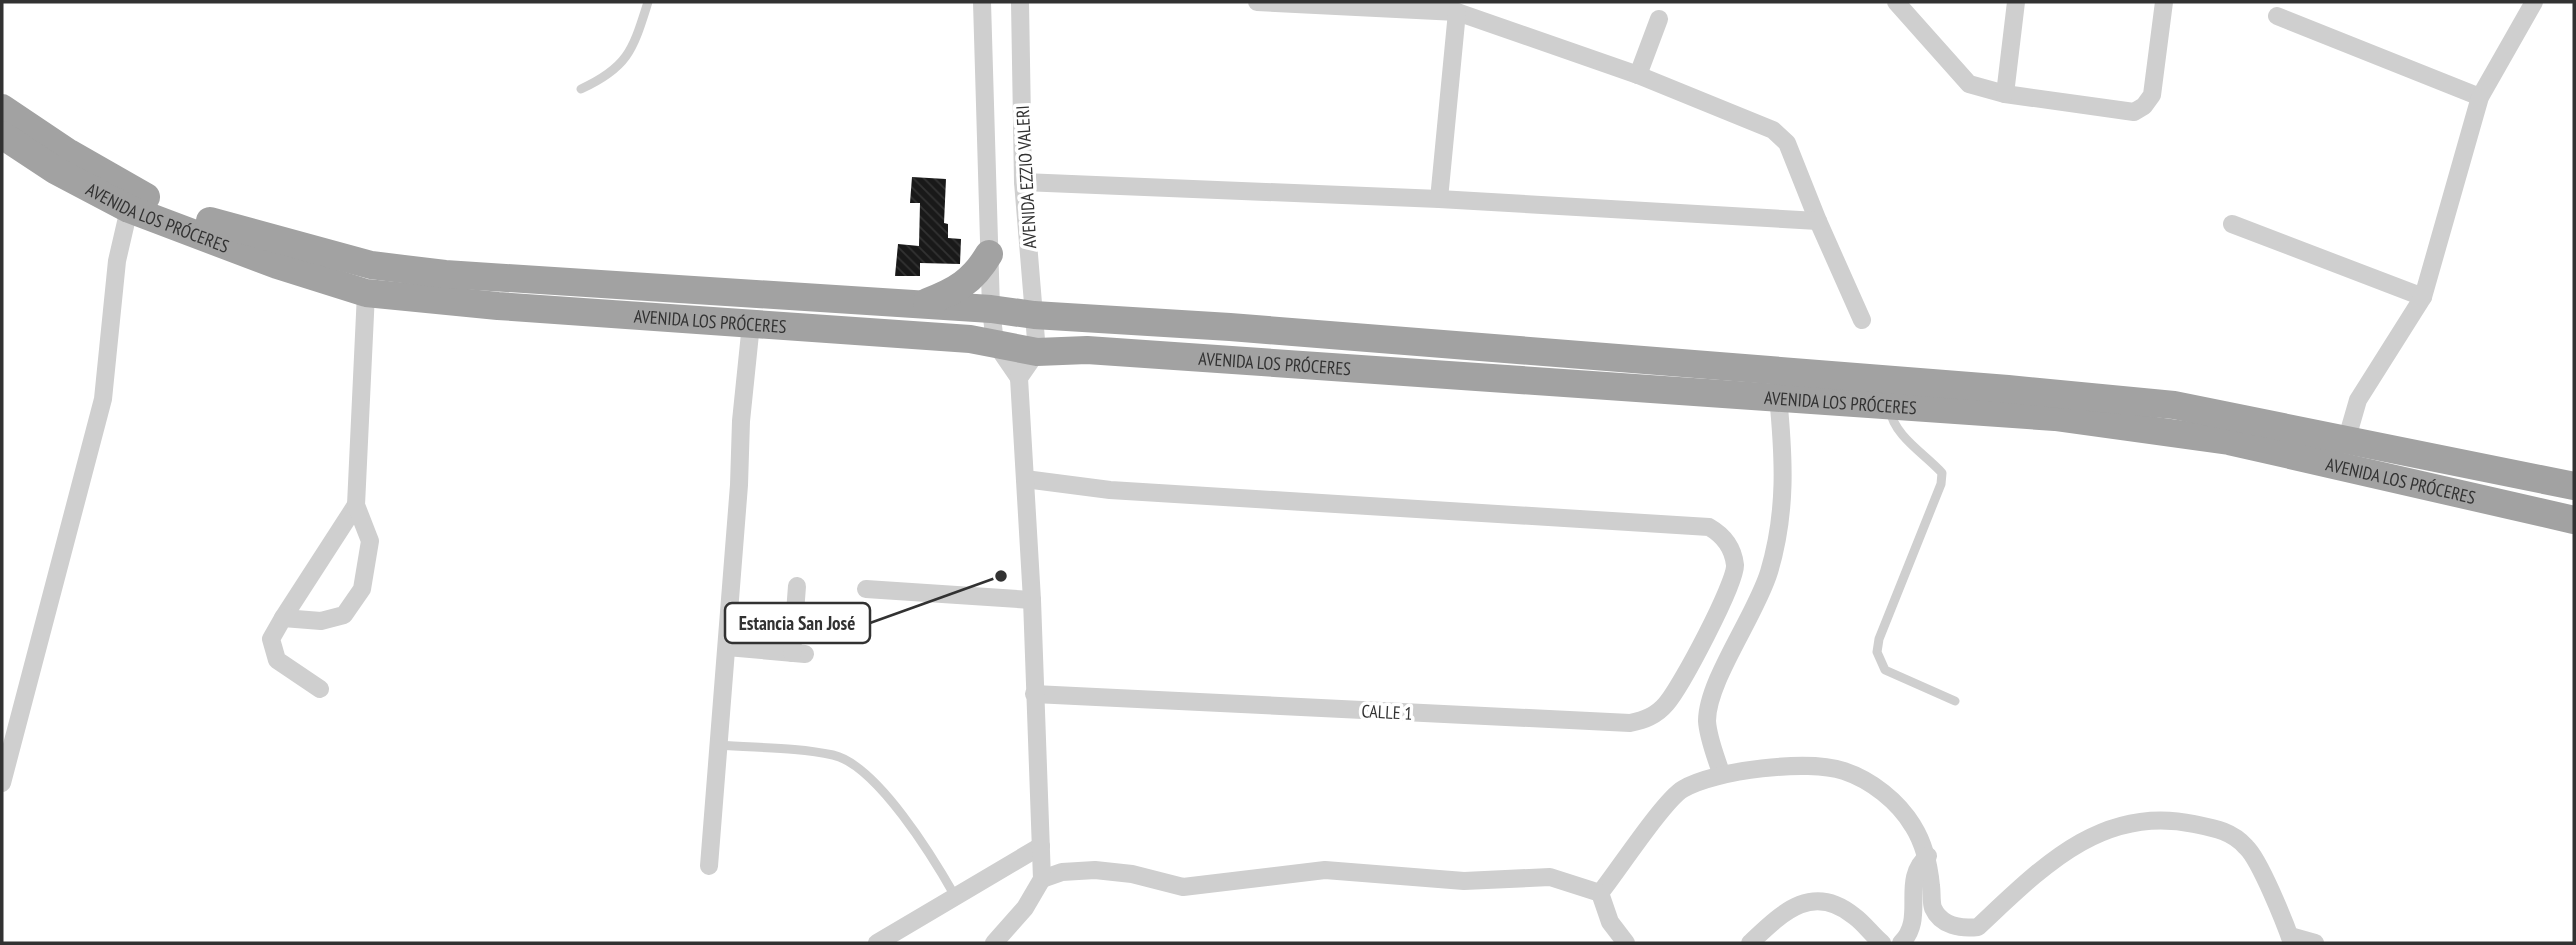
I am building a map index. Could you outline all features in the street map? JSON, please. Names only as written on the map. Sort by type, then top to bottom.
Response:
[{"type":"highway","name":"AVENIDA LOS PRÓCERES","points":[[2,108],[26,126],[138,193],[231,228],[371,265],[445,274],[1230,327],[2008,389],[2174,405],[2574,486]]},
{"type":"highway","name":"AVENIDA LOS PRÓCERES","points":[[2,135],[55,170],[129,209],[277,265],[366,293],[970,339],[1037,352],[1087,350],[2055,417],[2229,440],[2574,520]]},
{"type":"highway","points":[[918,305],[960,289],[970,281],[989,254]]},
{"type":"street","points":[[982,2],[991,309],[995,343],[1019,378],[1032,600],[1042,879],[1025,908],[994,943]]},
{"type":"street","name":"AVENIDA EZZIO VALERI","points":[[1020,2],[1023,181],[1037,352]]},
{"type":"street","points":[[1257,2],[1457,12],[1638,75],[1782,136],[1862,320]]},
{"type":"street","points":[[1896,2],[1969,84],[2005,94],[2134,112],[2144,106],[2152,95],[2164,2]]},
{"type":"street","points":[[2005,94],[2016,2]]},
{"type":"street","points":[[2347,438],[2358,400],[2423,297],[2480,97],[2534,2]]},
{"type":"street","points":[[1439,199],[1457,12]]},
{"type":"street","points":[[2277,16],[2480,97]]},
{"type":"street","points":[[1638,75],[1659,19]]},
{"type":"street","points":[[1023,181],[1439,199],[1818,222]]},
{"type":"street","points":[[2,783],[103,398],[117,261],[129,209]]},
{"type":"street","points":[[2232,224],[2423,297]]},
{"type":"street","points":[[283,618],[321,621],[344,615],[362,589],[370,541],[356,505],[366,293]]},
{"type":"street","points":[[709,866],[727,647],[741,421],[751,324]]},
{"type":"street","points":[[1019,378],[1037,352]]},
{"type":"street","points":[[1721,773],[1707,721],[1711,700],[1759,600],[1777,538],[1785,488],[1778,396]]},
{"type":"street","name":"CALLE 1","points":[[1025,479],[1110,490],[1709,527],[1721,534],[1732,551],[1735,568],[1701,646],[1666,705],[1649,719],[1630,723],[1034,694]]},
{"type":"street","points":[[320,689],[277,660],[271,639],[356,505]]},
{"type":"street","points":[[727,647],[799,654],[797,586]]},
{"type":"street","points":[[866,589],[1032,600]]},
{"type":"street","points":[[1600,893],[1681,790],[1721,773],[1757,768],[1842,770],[1874,786],[1896,805],[1914,826],[1927,856],[1933,908],[1947,924],[1963,929],[1978,927],[2064,852],[2113,825],[2168,819],[2232,834],[2249,849],[2291,940],[2315,943]]},
{"type":"street","points":[[877,943],[1041,846]]},
{"type":"street","points":[[1901,943],[1910,932],[1914,912],[1913,873],[1917,864],[1927,856]]},
{"type":"street","points":[[1042,879],[1062,872],[1095,870],[1132,874],[1184,887],[1325,870],[1464,881],[1550,877],[1600,893]]},
{"type":"street","points":[[1600,893],[1610,922],[1626,943]]},
{"type":"street","points":[[1750,943],[1780,915],[1810,900],[1828,900],[1854,916],[1882,943]]},
{"type":"lane","points":[[581,89],[606,78],[626,59],[635,42],[648,2]]},
{"type":"lane","points":[[1889,404],[1896,426],[1942,472],[1941,484],[1879,639],[1877,652],[1885,670],[1955,701]]},
{"type":"lane","points":[[719,745],[835,755],[855,767],[886,796],[923,840],[956,896]]},
{"type":"building","points":[[912,177],[946,179],[944,223],[948,224],[948,238],[961,239],[960,264],[920,263],[920,276],[895,276],[898,244],[919,246],[920,203],[910,203]]},
{"type":"place","name":"Estancia San José","points":[[1001,576]]}]
